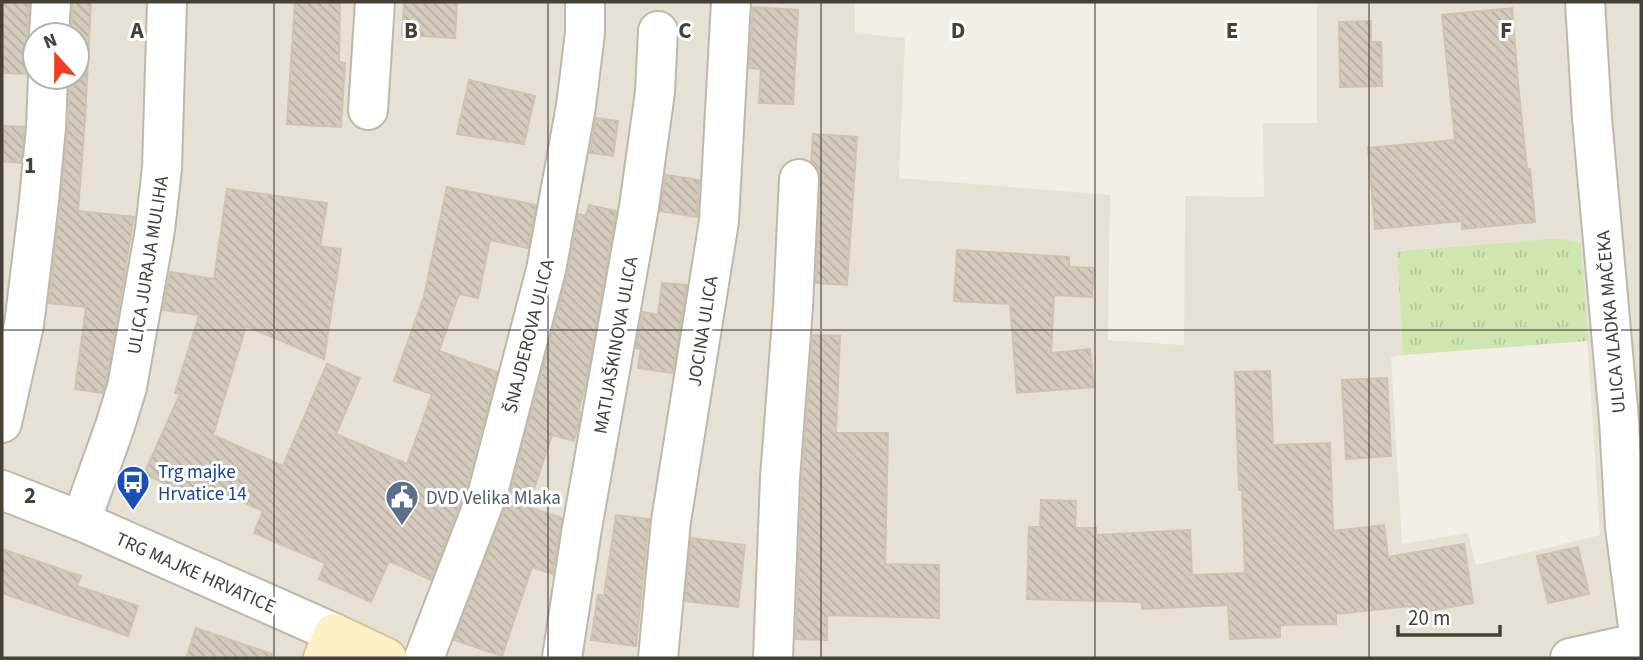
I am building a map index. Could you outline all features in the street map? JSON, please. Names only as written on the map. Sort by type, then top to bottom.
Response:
[{"type":"main road","name":"TRG MAJKE HRVATICE","points":[[329,645],[387,658]]},
{"type":"street","points":[[50,21],[51,2]]},
{"type":"street","name":"ULICA JURAJA MULIHA","points":[[81,521],[127,387],[155,230],[162,168],[167,2]]},
{"type":"street","points":[[368,110],[375,2]]},
{"type":"street","name":"ŠNAJDEROVA ULICA","points":[[424,658],[488,492],[546,270],[576,106],[585,33],[585,2]]},
{"type":"street","name":"JOCINA ULICA","points":[[658,658],[671,521],[719,221],[731,2]]},
{"type":"street","name":"ULICA VLADKA MAČEKA","points":[[1585,2],[1592,118],[1619,420],[1625,527],[1640,642]]},
{"type":"street","name":"MATIJAŠKINOVA ULICA","points":[[562,658],[582,528],[639,207],[655,92],[658,31]]},
{"type":"street","points":[[2,423],[24,325],[38,210],[47,91]]},
{"type":"street","points":[[773,658],[780,478],[793,307],[799,178]]},
{"type":"street","name":"TRG MAJKE HRVATICE","points":[[2,491],[81,521],[329,645]]},
{"type":"street","points":[[1570,658],[1640,642]]},
{"type":"shaded area","points":[[2,2],[855,2],[855,33],[905,38],[899,178],[1110,195],[1108,340],[1184,345],[1185,196],[1264,197],[1263,123],[1317,123],[1317,2],[1641,2],[1641,658],[2,658]],"holes":[[[1562,238],[1581,244],[1600,535],[1476,565],[1468,533],[1402,544],[1391,357],[1403,355],[1397,251]]]},
{"type":"green space","points":[[1563,238],[1581,244],[1588,341],[1403,355],[1397,251]]},
{"type":"building","points":[[2,2],[29,2],[28,21],[21,21],[21,74],[2,73]]},
{"type":"building","points":[[73,2],[91,2],[90,21],[72,21]]},
{"type":"building","points":[[295,2],[340,2],[339,62],[345,63],[341,127],[287,124]]},
{"type":"building","points":[[404,2],[457,2],[455,38],[402,35]]},
{"type":"building","points":[[753,7],[798,10],[793,104],[759,103],[761,69],[749,68]]},
{"type":"building","points":[[1512,8],[1527,169],[1530,169],[1535,222],[1462,229],[1462,221],[1375,229],[1368,148],[1455,140],[1442,15]]},
{"type":"building","points":[[1371,21],[1371,42],[1381,42],[1382,86],[1340,87],[1339,22]]},
{"type":"building","points":[[469,80],[535,96],[524,144],[457,134]]},
{"type":"building","points":[[69,91],[86,91],[78,211],[134,217],[102,393],[75,389],[86,307],[49,303],[68,130]]},
{"type":"building","points":[[596,118],[618,121],[613,156],[590,153]]},
{"type":"building","points":[[2,126],[24,127],[21,163],[2,161]]},
{"type":"building","points":[[813,134],[857,137],[847,285],[816,283],[821,180],[819,170],[811,161]]},
{"type":"building","points":[[666,175],[699,180],[697,217],[660,211]]},
{"type":"building","points":[[447,187],[536,205],[528,248],[490,240],[478,298],[459,294],[439,351],[497,372],[467,485],[431,580],[389,561],[371,602],[319,579],[325,563],[254,533],[263,511],[199,482],[193,496],[144,474],[180,394],[175,393],[199,315],[163,310],[170,272],[214,279],[227,189],[327,203],[320,246],[341,249],[324,359],[246,326],[213,435],[283,466],[327,364],[360,378],[336,434],[407,464],[432,394],[394,381],[424,296]]},
{"type":"building","points":[[589,205],[616,211],[586,383],[578,412],[579,422],[574,441],[552,435],[528,507],[562,518],[553,574],[532,567],[502,656],[454,640],[509,498],[567,275],[578,214],[586,216]]},
{"type":"building","points":[[957,250],[1069,257],[1069,267],[1094,268],[1092,297],[1054,295],[1051,353],[1090,349],[1094,387],[1017,393],[1010,304],[954,301]]},
{"type":"building","points":[[662,283],[687,285],[673,373],[638,368],[641,349],[636,348],[643,312],[658,315]]},
{"type":"building","points":[[813,335],[840,336],[836,433],[888,433],[885,564],[939,565],[939,618],[827,615],[827,640],[796,639],[802,479]]},
{"type":"building","points":[[1270,371],[1273,445],[1330,443],[1333,531],[1384,525],[1388,557],[1464,544],[1473,603],[1411,614],[1410,606],[1336,614],[1336,624],[1280,625],[1280,637],[1230,639],[1228,605],[1142,609],[1142,602],[1027,599],[1029,527],[1040,527],[1041,500],[1076,501],[1075,528],[1096,528],[1096,535],[1190,530],[1192,575],[1245,573],[1235,372]]},
{"type":"building","points":[[1387,378],[1391,456],[1346,459],[1342,380]]},
{"type":"building","points":[[616,515],[649,519],[636,646],[591,640],[598,595],[604,595]]},
{"type":"building","points":[[691,538],[745,545],[738,607],[685,601]]},
{"type":"building","points":[[1578,547],[1589,594],[1548,603],[1537,556]]},
{"type":"building","points":[[2,549],[81,576],[77,586],[138,606],[128,636],[2,593]]},
{"type":"building","points":[[196,628],[272,654],[271,658],[186,658]]},
{"type":"place","name":"Trg majke Hrvatice 14","points":[[133,512]]},
{"type":"place","name":"DVD Velika Mlaka","points":[[402,527]]}]
